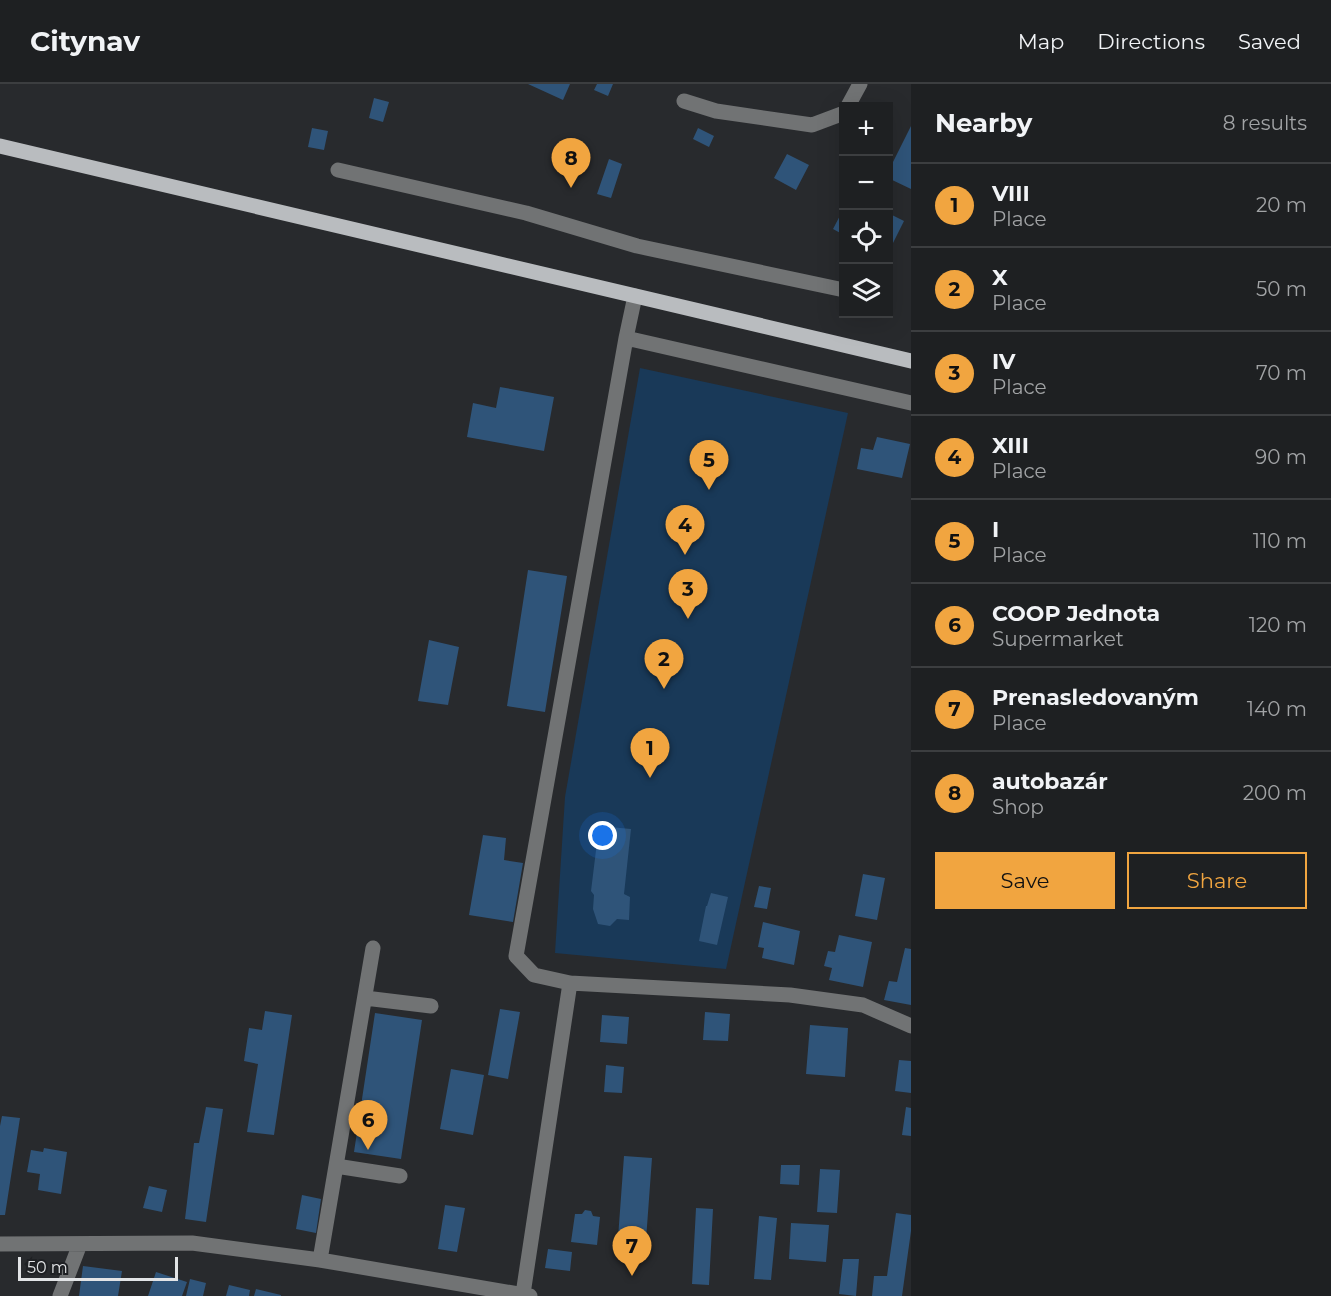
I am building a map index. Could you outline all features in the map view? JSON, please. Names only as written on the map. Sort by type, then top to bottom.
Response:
[{"type":"main road","points":[[0,146],[911,361]]},
{"type":"street","points":[[850,102],[860,84]]},
{"type":"street","points":[[684,101],[716,111],[812,125],[839,115]]},
{"type":"street","points":[[338,170],[526,213],[637,246],[839,289]]},
{"type":"street","points":[[635,296],[516,956],[534,975],[570,983],[790,994],[863,1005],[911,1026]]},
{"type":"street","points":[[626,338],[911,403]]},
{"type":"street","points":[[320,1260],[373,948]]},
{"type":"street","points":[[0,1244],[192,1243],[320,1260],[527,1295],[570,983]]},
{"type":"street","points":[[365,998],[431,1006]]},
{"type":"street","points":[[336,1166],[400,1176]]},
{"type":"street","points":[[60,1296],[80,1244]]},
{"type":"shaded area","points":[[640,368],[848,413],[726,969],[555,953],[565,797]]},
{"type":"building","points":[[528,84],[570,84],[563,100]]},
{"type":"building","points":[[597,84],[613,84],[608,96],[594,90]]},
{"type":"building","points":[[374,98],[389,102],[383,122],[369,118]]},
{"type":"building","points":[[911,126],[911,189],[893,180],[893,162]]},
{"type":"building","points":[[312,128],[328,131],[324,150],[308,147]]},
{"type":"building","points":[[698,128],[714,136],[709,147],[693,139]]},
{"type":"building","points":[[787,154],[809,165],[796,190],[774,178]]},
{"type":"building","points":[[609,159],[622,164],[611,198],[597,194]]},
{"type":"building","points":[[893,216],[904,221],[893,243]]},
{"type":"building","points":[[839,218],[839,232],[833,229]]},
{"type":"building","points":[[500,387],[554,397],[544,451],[467,437],[473,403],[496,408]]},
{"type":"building","points":[[877,437],[910,444],[902,478],[857,469],[861,448],[873,450]]},
{"type":"building","points":[[528,570],[567,576],[545,712],[507,706]]},
{"type":"building","points":[[429,640],[459,647],[448,705],[418,701]]},
{"type":"building","points":[[599,826],[631,829],[624,894],[630,897],[629,920],[617,919],[610,926],[598,924],[593,909],[594,895],[591,891]]},
{"type":"building","points":[[483,835],[506,838],[504,860],[523,863],[513,922],[469,915]]},
{"type":"building","points":[[863,874],[885,878],[877,920],[855,916]]},
{"type":"building","points":[[759,886],[771,888],[767,909],[754,907]]},
{"type":"building","points":[[711,893],[728,897],[717,945],[699,941]]},
{"type":"building","points":[[763,922],[800,931],[794,965],[762,958],[764,948],[758,947]]},
{"type":"building","points":[[839,935],[872,942],[863,987],[829,980],[832,968],[824,966],[828,951],[835,952]]},
{"type":"building","points":[[905,948],[911,949],[911,1005],[884,1000],[889,981],[897,982]]},
{"type":"building","points":[[500,1009],[520,1012],[508,1079],[488,1075]]},
{"type":"building","points":[[265,1011],[292,1015],[274,1135],[247,1132],[258,1064],[244,1061],[249,1028],[262,1030]]},
{"type":"building","points":[[705,1012],[730,1014],[728,1041],[703,1040]]},
{"type":"building","points":[[375,1013],[422,1020],[401,1159],[354,1152]]},
{"type":"building","points":[[602,1015],[629,1017],[627,1044],[600,1042]]},
{"type":"building","points":[[810,1025],[848,1028],[845,1077],[806,1074]]},
{"type":"building","points":[[899,1060],[911,1061],[911,1093],[895,1091]]},
{"type":"building","points":[[606,1065],[624,1067],[622,1093],[604,1092]]},
{"type":"building","points":[[451,1069],[484,1075],[473,1135],[440,1129]]},
{"type":"building","points":[[206,1107],[223,1109],[206,1222],[185,1219],[194,1143],[199,1143]]},
{"type":"building","points":[[906,1107],[911,1108],[911,1136],[902,1135]]},
{"type":"building","points":[[2,1116],[20,1118],[5,1215],[0,1215]]},
{"type":"building","points":[[44,1148],[67,1152],[61,1194],[38,1190],[40,1174],[27,1172],[31,1150],[43,1152]]},
{"type":"building","points":[[624,1156],[652,1158],[646,1240],[618,1238]]},
{"type":"building","points":[[781,1165],[800,1165],[799,1185],[780,1184]]},
{"type":"building","points":[[820,1169],[840,1170],[837,1213],[817,1212]]},
{"type":"building","points":[[149,1186],[167,1190],[162,1212],[143,1208]]},
{"type":"building","points":[[302,1195],[321,1199],[316,1233],[296,1229]]},
{"type":"building","points":[[445,1205],[465,1208],[457,1252],[438,1249]]},
{"type":"building","points":[[696,1208],[713,1209],[709,1285],[692,1284]]},
{"type":"building","points":[[585,1210],[591,1211],[593,1216],[600,1217],[597,1245],[571,1242],[575,1214],[582,1214]]},
{"type":"building","points":[[896,1213],[911,1215],[902,1296],[872,1296],[874,1276],[887,1276]]},
{"type":"building","points":[[759,1216],[777,1218],[771,1280],[754,1279]]},
{"type":"building","points":[[791,1223],[829,1225],[826,1262],[789,1259]]},
{"type":"building","points":[[548,1249],[572,1252],[570,1271],[545,1268]]},
{"type":"building","points":[[843,1259],[859,1259],[856,1296],[839,1294]]},
{"type":"building","points":[[83,1266],[122,1271],[118,1296],[79,1296]]},
{"type":"building","points":[[156,1272],[187,1282],[182,1296],[148,1296]]},
{"type":"building","points":[[190,1279],[206,1283],[203,1296],[186,1296]]},
{"type":"building","points":[[229,1285],[250,1290],[249,1296],[226,1296]]},
{"type":"building","points":[[256,1289],[281,1295],[281,1296],[254,1296]]},
{"type":"place","name":"autobazár","points":[[571,188]]},
{"type":"place","name":"I","points":[[709,490]]},
{"type":"place","name":"XIII","points":[[685,555]]},
{"type":"place","name":"IV","points":[[688,619]]},
{"type":"place","name":"X","points":[[664,689]]},
{"type":"place","name":"VIII","points":[[650,778]]},
{"type":"place","name":"COOP Jednota","points":[[368,1150]]},
{"type":"place","name":"Prenasledovaným","points":[[632,1276]]}]
